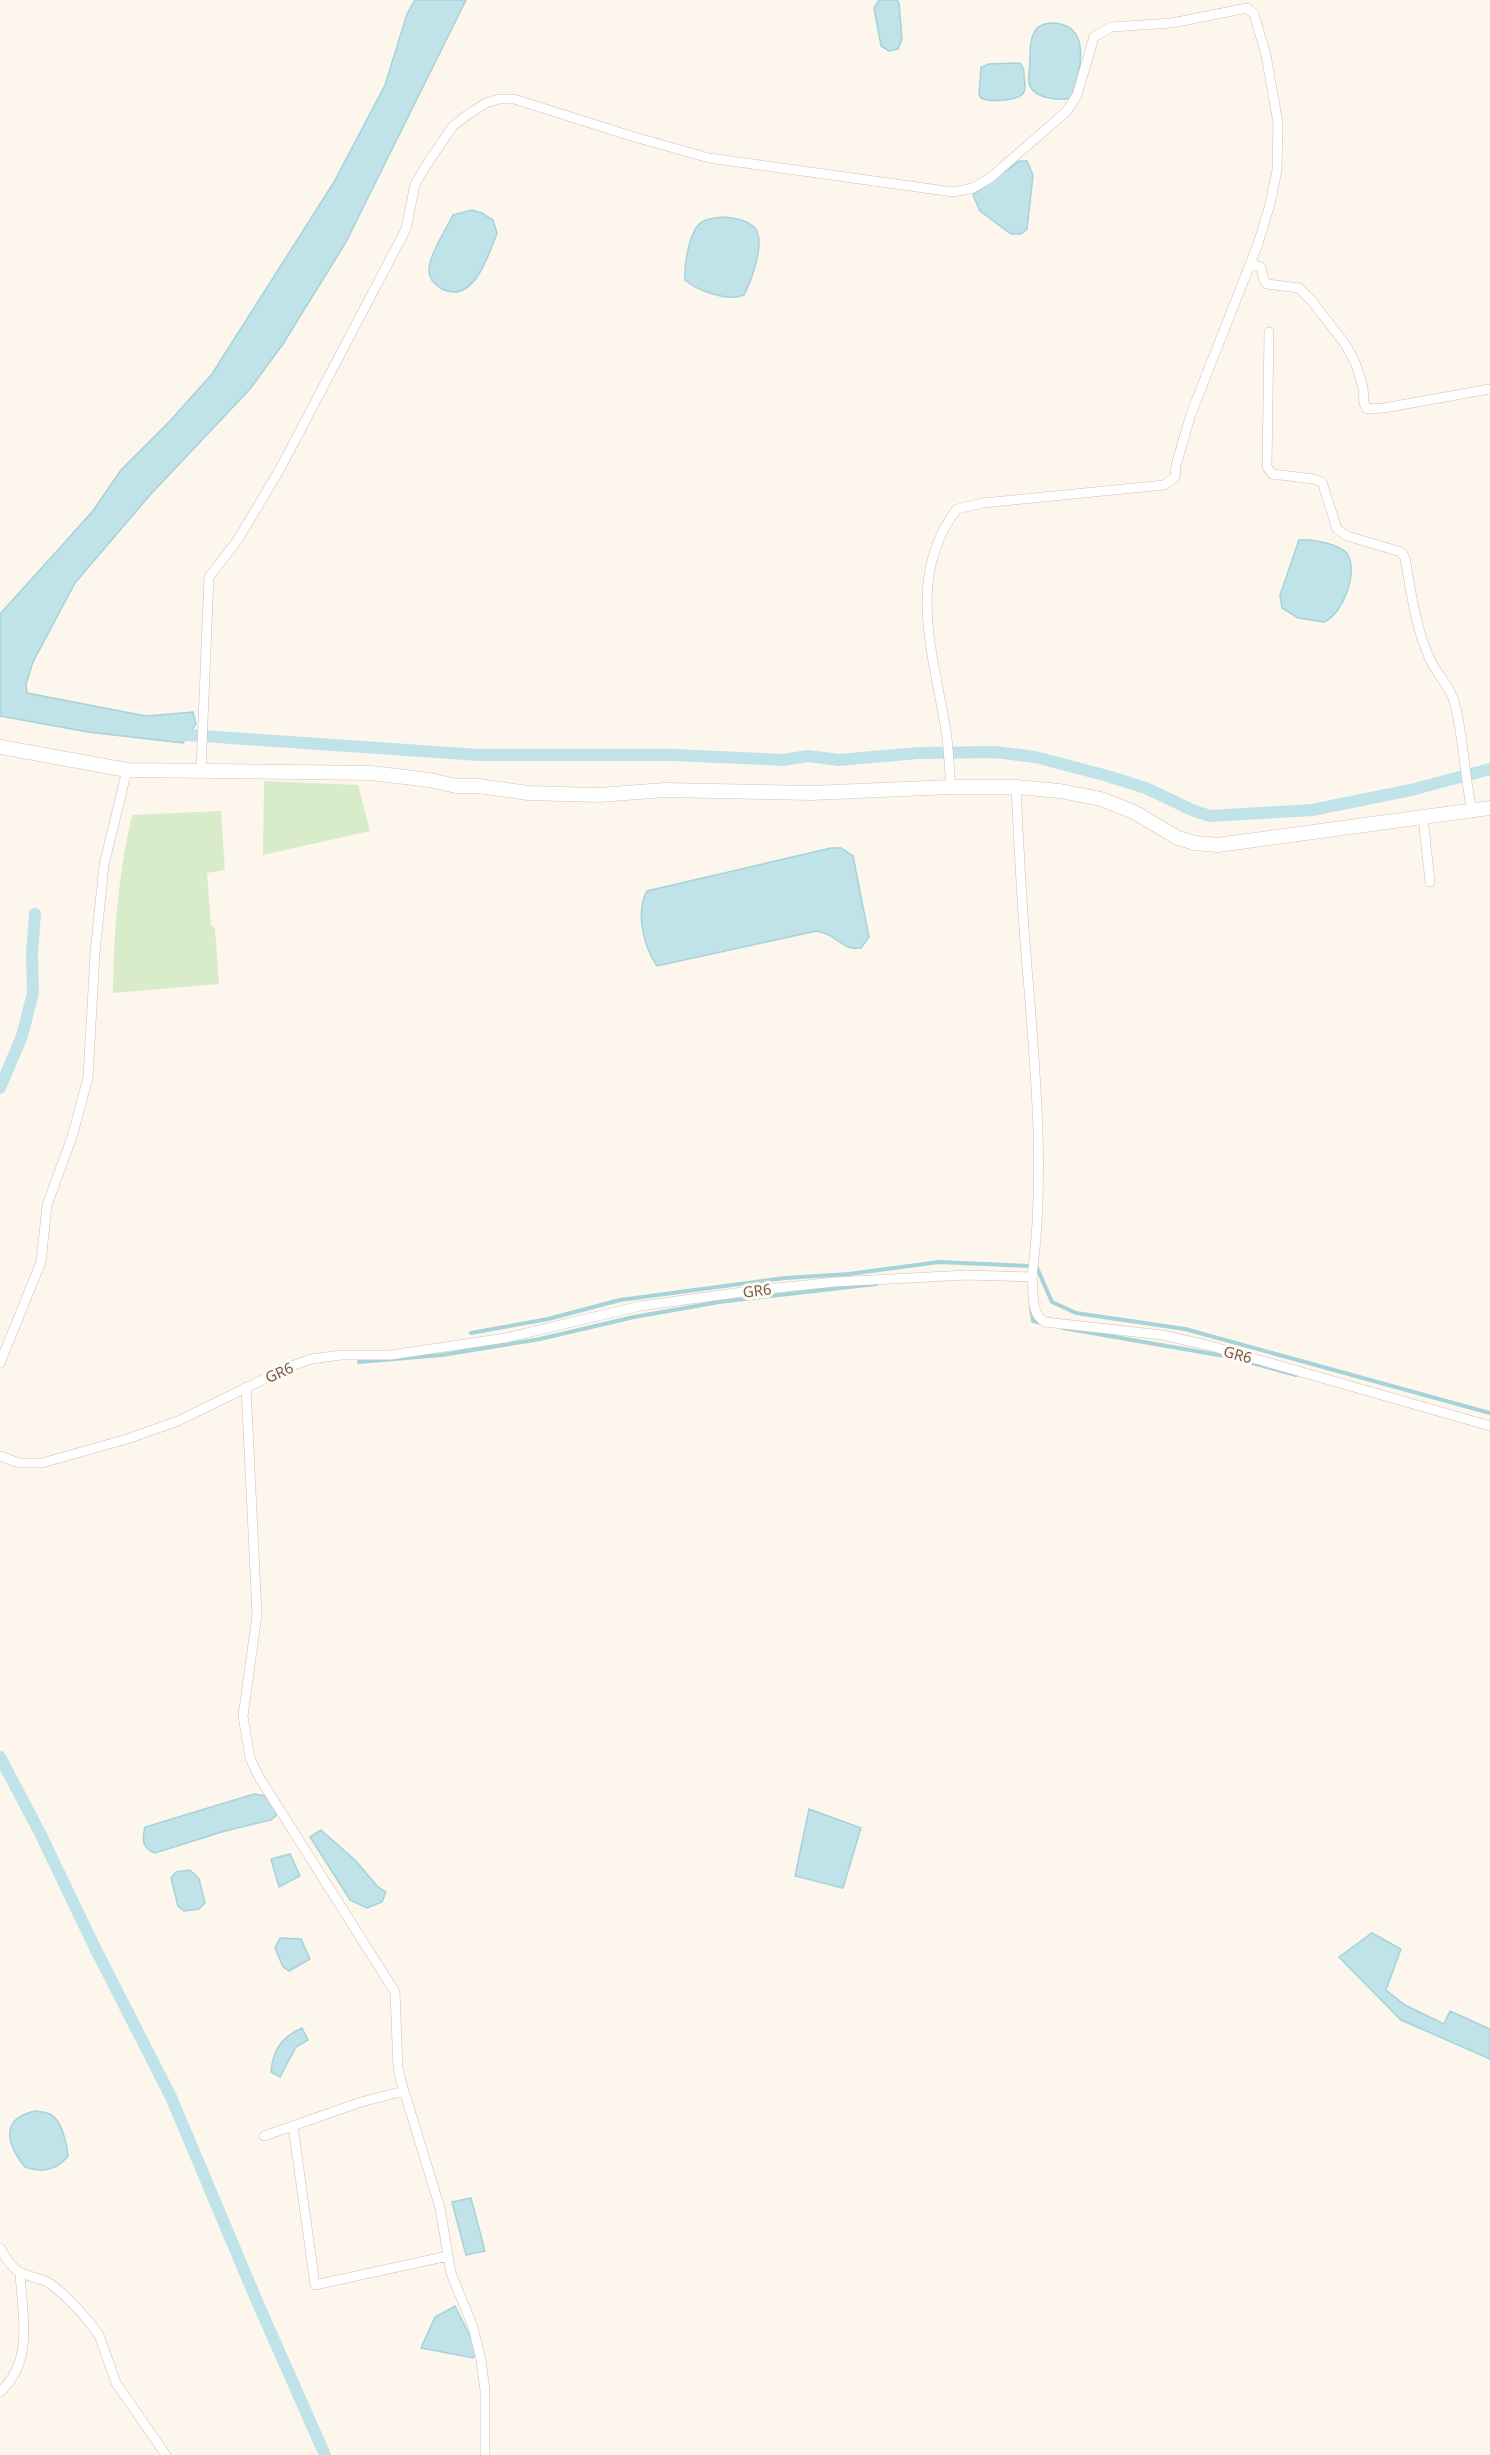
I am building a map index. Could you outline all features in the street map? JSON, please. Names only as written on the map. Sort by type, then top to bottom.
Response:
[{"type":"main road","points":[[0,747],[127,770],[201,764],[371,773],[430,780],[456,786],[478,786],[528,793],[600,795],[665,789],[811,793],[951,782],[1016,787],[1060,791],[1101,799],[1134,812],[1178,838],[1207,844],[1264,840],[1490,808]]},
{"type":"street","points":[[201,764],[209,577],[237,541],[280,469],[405,229],[415,184],[453,126],[486,102],[499,99],[522,101],[709,158],[953,192],[973,188],[990,178],[1068,111],[1077,95],[1094,36],[1103,29],[1172,23],[1247,8],[1254,14],[1266,55],[1278,123],[1277,170],[1270,204],[1251,264],[1191,414],[1176,465],[1175,477],[1164,485],[983,502],[957,509],[947,521],[931,561],[927,580],[927,612],[946,733],[951,782]]},
{"type":"street","points":[[1251,264],[1261,267],[1267,284],[1299,288],[1312,301],[1345,344],[1355,362],[1367,409],[1490,389]]},
{"type":"street","points":[[1269,332],[1267,467],[1272,474],[1322,482],[1337,529],[1347,536],[1401,552],[1405,558],[1421,637],[1430,661],[1440,673],[1453,699],[1464,750],[1472,811]]},
{"type":"street","points":[[0,1363],[41,1262],[47,1205],[72,1137],[88,1078],[95,953],[104,865],[127,770]]},
{"type":"street","points":[[1016,787],[1020,880],[1036,1079],[1040,1177],[1039,1221],[1032,1277]]},
{"type":"street","points":[[1423,817],[1430,882]]},
{"type":"street","name":"GR6","points":[[0,1456],[19,1463],[32,1464],[90,1451],[178,1421],[246,1387],[311,1359],[341,1355],[391,1355],[505,1338],[652,1305],[835,1282],[966,1275],[1032,1277],[1035,1311],[1039,1319],[1045,1322],[1162,1335],[1207,1345],[1490,1426]]},
{"type":"street","points":[[246,1387],[256,1615],[243,1716],[250,1758],[259,1777],[395,1992],[398,2068],[440,2208],[451,2273],[473,2327],[481,2360],[485,2391],[485,2455]]},
{"type":"street","points":[[264,2136],[404,2091]]},
{"type":"street","points":[[293,2126],[315,2285],[448,2256]]},
{"type":"street","points":[[0,2248],[20,2272],[41,2278],[70,2301],[99,2335],[116,2383],[166,2455]]},
{"type":"street","points":[[0,2392],[16,2374],[25,2335],[20,2272]]},
{"type":"green space","points":[[264,781],[358,785],[370,831],[263,855]]},
{"type":"green space","points":[[221,811],[225,870],[207,873],[211,925],[215,928],[219,984],[113,993],[118,904],[123,860],[132,815]]},
{"type":"water","points":[[415,0],[466,0],[346,242],[283,344],[250,389],[150,495],[75,583],[33,662],[26,684],[27,693],[146,716],[193,712],[196,724],[183,743],[88,732],[0,716],[0,614],[92,512],[121,470],[170,421],[212,374],[334,182],[385,85],[407,14]]},
{"type":"water","points":[[879,0],[897,0],[899,3],[902,39],[898,49],[889,51],[881,46],[874,8]]},
{"type":"water","points":[[1051,23],[1064,25],[1073,31],[1078,40],[1080,62],[1071,98],[1053,99],[1041,96],[1031,88],[1029,83],[1032,37],[1038,27]]},
{"type":"water","points":[[1020,63],[1024,70],[1025,85],[1021,95],[1004,100],[981,98],[979,95],[981,67],[989,64]]},
{"type":"water","points":[[1019,161],[1027,161],[1033,175],[1027,229],[1021,234],[1011,234],[980,211],[973,195]]},
{"type":"water","points":[[472,210],[493,220],[497,233],[494,242],[484,265],[471,284],[463,290],[453,292],[442,289],[430,277],[431,258],[453,215]]},
{"type":"water","points":[[725,217],[753,226],[759,240],[757,260],[750,280],[744,295],[737,297],[713,294],[685,280],[688,249],[697,226],[707,220]]},
{"type":"water","points":[[1299,540],[1318,541],[1340,548],[1348,555],[1351,563],[1350,582],[1343,602],[1331,618],[1324,622],[1298,618],[1282,608],[1280,595]]},
{"type":"water","points":[[831,848],[841,848],[853,856],[869,937],[861,948],[848,947],[823,932],[816,931],[657,966],[648,949],[641,919],[643,899],[647,891]]},
{"type":"water","points":[[254,1794],[266,1796],[276,1816],[271,1820],[225,1831],[155,1853],[145,1846],[143,1840],[145,1827]]},
{"type":"water","points":[[809,1809],[861,1828],[843,1888],[795,1876]]},
{"type":"water","points":[[321,1830],[355,1860],[378,1887],[386,1892],[382,1902],[367,1908],[350,1900],[310,1837]]},
{"type":"water","points":[[290,1854],[300,1876],[279,1887],[271,1859]]},
{"type":"water","points":[[190,1870],[199,1879],[205,1903],[199,1909],[184,1911],[178,1906],[171,1878],[176,1872]]},
{"type":"water","points":[[1372,1933],[1401,1949],[1386,1990],[1405,2005],[1444,2024],[1450,2011],[1490,2029],[1490,2059],[1401,2020],[1339,1957]]},
{"type":"water","points":[[280,1938],[301,1939],[310,1959],[289,1971],[283,1967],[275,1948]]},
{"type":"water","points":[[302,2028],[308,2040],[296,2047],[280,2077],[271,2072],[276,2050],[289,2035]]},
{"type":"water","points":[[35,2111],[48,2113],[54,2117],[63,2133],[68,2156],[54,2168],[37,2170],[25,2167],[11,2141],[11,2126],[24,2115]]},
{"type":"water","points":[[471,2198],[485,2251],[466,2255],[452,2202]]},
{"type":"water","points":[[455,2306],[477,2350],[473,2358],[421,2348],[435,2317]]},
{"type":"waterway","points":[[174,734],[479,755],[674,755],[784,760],[808,756],[839,760],[918,753],[995,752],[1035,757],[1104,775],[1146,788],[1210,816],[1312,810],[1411,790],[1490,769]]},
{"type":"waterway","points":[[0,1088],[22,1036],[33,993],[32,953],[35,914]]},
{"type":"waterway","points":[[471,1333],[548,1319],[620,1300],[785,1278],[849,1274],[939,1262],[1030,1266]]},
{"type":"waterway","points":[[1037,1268],[1052,1302],[1076,1313],[1185,1329],[1490,1413]]},
{"type":"waterway","points":[[359,1362],[442,1355],[540,1339],[634,1317],[719,1302],[876,1284]]},
{"type":"waterway","points":[[1031,1307],[1033,1321],[1041,1323]]},
{"type":"waterway","points":[[1063,1328],[1230,1357],[1296,1375]]},
{"type":"waterway","points":[[0,1757],[171,2097],[325,2455]]}]
